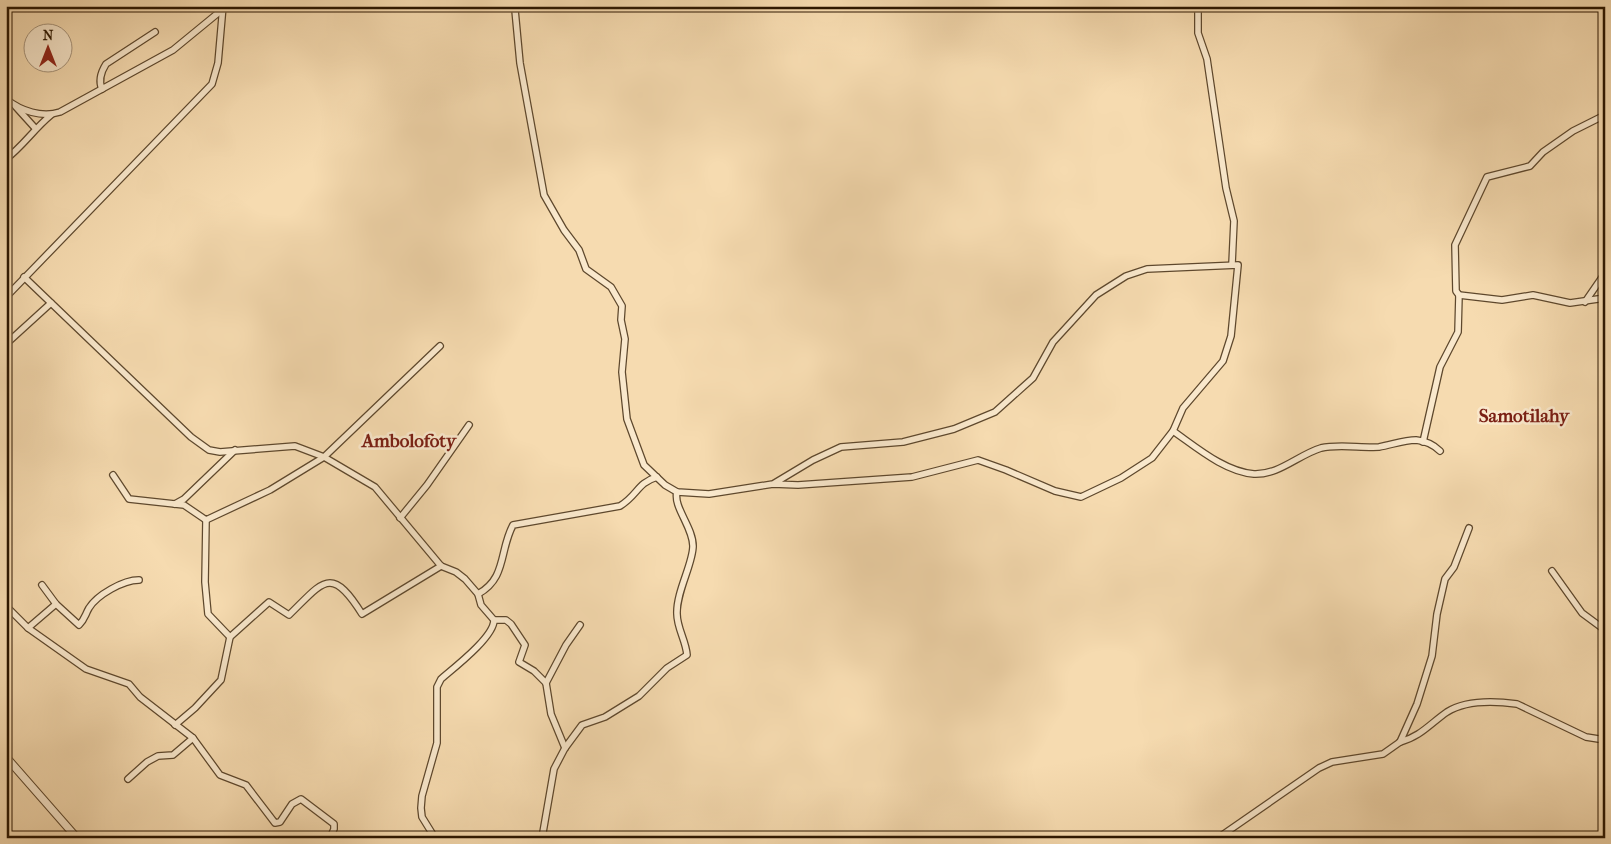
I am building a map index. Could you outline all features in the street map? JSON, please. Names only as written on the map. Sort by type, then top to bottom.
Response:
[{"type":"street","points":[[1198,6],[1198,33],[1207,58],[1226,188],[1234,220],[1232,264]]},
{"type":"street","points":[[6,159],[22,146],[35,128],[51,115],[102,90],[173,50],[223,7]]},
{"type":"street","points":[[6,297],[212,84],[218,63],[223,7]]},
{"type":"street","points":[[516,8],[520,63],[544,194],[564,230],[579,250],[586,269],[611,287],[622,306],[621,320],[626,339],[622,372],[627,419],[644,465],[677,492],[725,493],[748,486],[912,477],[978,460],[1056,491],[1082,497],[1142,466],[1152,458],[1173,430],[1183,408],[1223,361],[1230,336],[1238,265],[1147,269],[1126,276],[1096,295],[1053,342],[1033,378],[995,412],[954,429],[903,442],[841,447],[773,484]]},
{"type":"street","points":[[102,90],[100,84],[101,72],[106,64],[155,32]]},
{"type":"street","points":[[6,98],[35,128]]},
{"type":"street","points":[[12,104],[38,114],[51,115]]},
{"type":"street","points":[[1423,442],[1440,368],[1458,332],[1459,295],[1456,291],[1455,245],[1487,177],[1530,166],[1543,152],[1573,131],[1605,115]]},
{"type":"street","points":[[1584,302],[1605,273]]},
{"type":"street","points":[[24,277],[191,437],[209,450],[220,452],[295,446],[324,456],[375,487],[441,566],[460,575],[478,594],[481,605],[494,620],[494,627],[484,640],[441,680],[437,687],[437,743],[422,796],[421,808],[422,817],[435,838]]},
{"type":"street","points":[[1459,295],[1502,300],[1533,295],[1546,296],[1556,302],[1584,302],[1605,298]]},
{"type":"street","points":[[6,344],[50,303]]},
{"type":"street","points":[[206,520],[214,514],[270,490],[324,456],[440,346]]},
{"type":"street","points":[[400,518],[469,425]]},
{"type":"street","points":[[1173,430],[1226,465],[1254,474],[1274,472],[1288,462],[1302,458],[1321,448],[1370,447],[1408,441],[1423,442],[1440,451]]},
{"type":"street","points":[[175,504],[184,499],[235,450]]},
{"type":"street","points":[[113,475],[129,499],[184,505],[206,520]]},
{"type":"street","points":[[478,594],[491,587],[496,579],[513,525],[620,506],[632,499],[644,481],[657,477]]},
{"type":"street","points":[[542,838],[554,769],[565,748],[582,725],[606,717],[639,696],[668,668],[682,660],[686,655],[677,614],[683,581],[693,547],[686,521],[676,502],[677,492]]},
{"type":"street","points":[[206,520],[205,582],[208,614],[230,637]]},
{"type":"street","points":[[1400,742],[1417,704],[1432,656],[1437,614],[1445,580],[1454,566],[1470,528]]},
{"type":"street","points":[[175,725],[195,708],[221,680],[230,637],[269,602],[289,615],[320,584],[336,584],[349,594],[362,614],[441,566]]},
{"type":"street","points":[[1552,571],[1582,613],[1605,630]]},
{"type":"street","points":[[42,585],[56,604],[79,625],[85,619],[88,609],[98,598],[127,582],[139,580]]},
{"type":"street","points":[[28,628],[56,604]]},
{"type":"street","points":[[6,606],[28,628],[86,669],[128,684],[175,725],[193,738],[220,775],[246,785],[275,823],[280,822],[292,804],[302,799],[334,824],[330,838]]},
{"type":"street","points":[[494,620],[500,619],[511,624],[525,645],[519,662],[534,671],[546,683],[551,714],[565,748]]},
{"type":"street","points":[[546,683],[580,625]]},
{"type":"street","points":[[1218,838],[1319,768],[1332,762],[1383,754],[1400,742],[1423,732],[1460,706],[1470,703],[1509,703],[1530,710],[1586,737],[1605,740]]},
{"type":"street","points":[[128,779],[147,762],[158,756],[173,755],[193,738]]},
{"type":"street","points":[[6,758],[77,838]]},
{"type":"district","name":"Samotilahy","points":[[1524,416]]},
{"type":"district","name":"Ambolofoty","points":[[409,441]]}]
